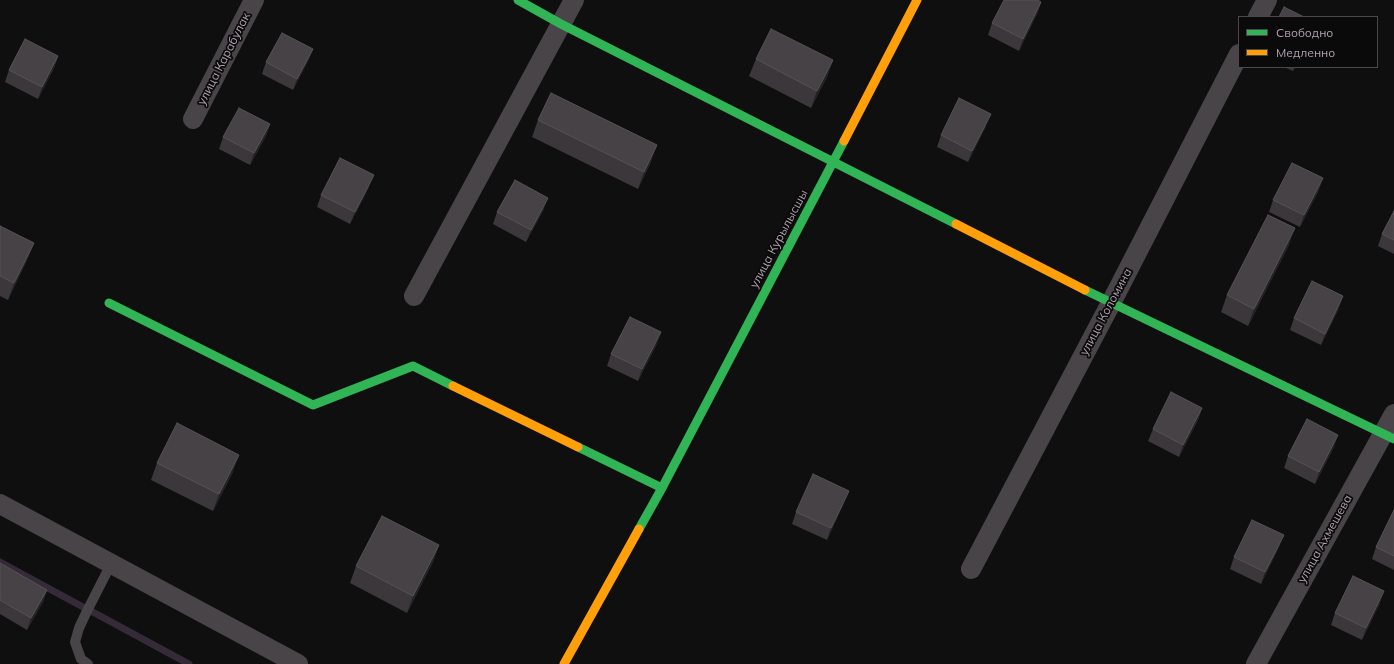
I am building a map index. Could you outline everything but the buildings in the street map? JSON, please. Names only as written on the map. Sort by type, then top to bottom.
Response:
[{"type":"street","name":"улица Карабулак","points":[[193,119],[254,0]]},
{"type":"street","points":[[518,0],[561,24],[1111,303],[1388,436]]},
{"type":"street","points":[[414,296],[574,0]]},
{"type":"street","name":"улица Курылысшы","points":[[564,664],[662,488],[917,0]]},
{"type":"street","points":[[1259,16],[1267,0]]},
{"type":"street","name":"улица Коломина","points":[[971,569],[1111,303],[1238,56]]},
{"type":"street","points":[[109,303],[313,405],[412,366],[662,488]]},
{"type":"street","name":"улица Ахмешева","points":[[1256,664],[1388,436],[1394,414]]},
{"type":"street","points":[[0,504],[298,664]]},
{"type":"lane","points":[[88,664],[81,659],[75,642],[79,628],[111,564]]},
{"type":"waterway","points":[[0,562],[83,607]]},
{"type":"waterway","points":[[91,611],[189,664]]},
{"type":"traffic: fast","points":[[518,0],[561,24],[956,224]]},
{"type":"traffic: fast","points":[[639,529],[844,141]]},
{"type":"traffic: fast","points":[[1085,290],[1394,439]]},
{"type":"traffic: fast","points":[[109,303],[313,405],[413,366],[453,386]]},
{"type":"traffic: fast","points":[[578,447],[662,488]]},
{"type":"traffic: slow","points":[[844,141],[917,0]]},
{"type":"traffic: slow","points":[[956,224],[1085,290]]},
{"type":"traffic: slow","points":[[453,386],[578,447]]},
{"type":"traffic: slow","points":[[564,664],[639,529]]}]
